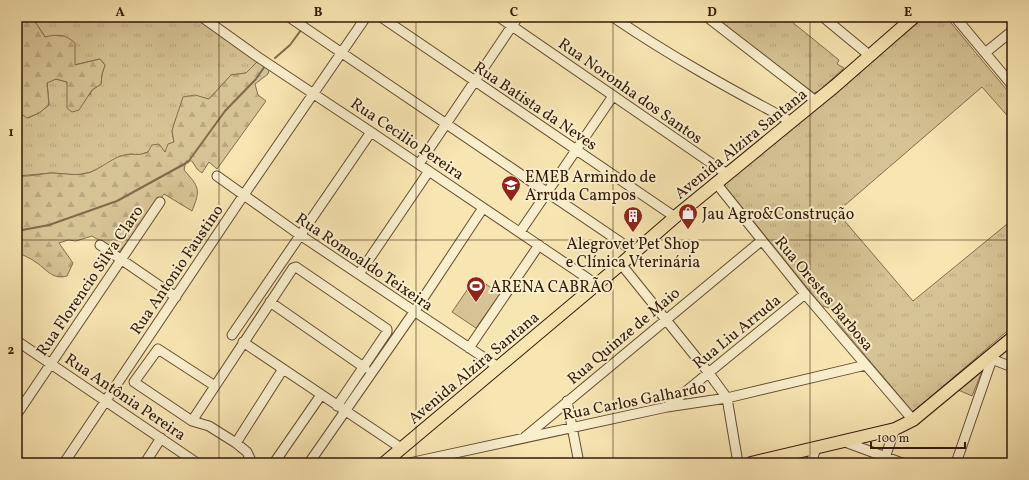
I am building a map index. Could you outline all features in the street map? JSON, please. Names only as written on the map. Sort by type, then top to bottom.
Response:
[{"type":"main road","name":"Avenida Alzira Santana","points":[[384,463],[790,121],[817,102],[914,17]]},
{"type":"main road","points":[[751,463],[895,429],[913,420],[991,359],[1012,338]]},
{"type":"street","name":"Rua Cecilio Pereira","points":[[202,17],[213,20],[258,58],[314,93],[596,284]]},
{"type":"street","points":[[289,17],[635,252]]},
{"type":"street","name":"Rua Antonio Faustino","points":[[64,463],[243,196],[366,17]]},
{"type":"street","name":"Rua Batista da Neves","points":[[381,17],[675,217]]},
{"type":"street","name":"Rua Noronha dos Santos","points":[[499,17],[727,174]]},
{"type":"street","points":[[419,164],[518,17]]},
{"type":"street","points":[[613,17],[652,43],[712,79],[790,121]]},
{"type":"street","points":[[707,17],[817,102]]},
{"type":"street","points":[[823,17],[869,55]]},
{"type":"street","points":[[955,17],[1012,84]]},
{"type":"street","points":[[986,53],[1012,31]]},
{"type":"street","points":[[520,232],[613,96]]},
{"type":"street","points":[[232,336],[371,132]]},
{"type":"street","points":[[359,274],[429,171]]},
{"type":"street","name":"Rua Romoaldo Teixeira","points":[[217,176],[243,196],[300,235],[498,367]]},
{"type":"street","name":"Rua Orestes Barbosa","points":[[716,183],[805,294],[913,420]]},
{"type":"street","name":"Rua Florencio Silva Claro","points":[[17,414],[160,202]]},
{"type":"street","points":[[309,463],[414,312],[483,208]]},
{"type":"street","name":"Rua Quinze de Maio","points":[[524,438],[665,319],[761,241]]},
{"type":"street","points":[[100,245],[176,297]]},
{"type":"street","points":[[469,348],[538,245]]},
{"type":"street","points":[[621,264],[708,372],[727,398],[738,463]]},
{"type":"street","points":[[192,421],[293,268],[299,267],[385,326],[387,332],[365,368],[337,406]]},
{"type":"street","name":"Rua Liu Arruda","points":[[667,407],[805,294]]},
{"type":"street","points":[[270,302],[365,368]]},
{"type":"street","name":"Rua Antônia Pereira","points":[[17,341],[197,463]]},
{"type":"street","points":[[243,342],[345,412],[401,448]]},
{"type":"street","points":[[215,386],[158,348],[134,379],[135,384],[192,421],[213,428],[236,443],[247,452],[252,463]]},
{"type":"street","points":[[956,463],[991,359],[1012,367]]},
{"type":"street","name":"Rua Carlos Galhardo","points":[[409,463],[667,407],[727,398],[866,365]]},
{"type":"street","points":[[236,443],[283,369]]},
{"type":"street","points":[[274,463],[321,395]]},
{"type":"street","points":[[567,401],[579,463]]},
{"type":"street","points":[[884,460],[895,429]]},
{"type":"street","points":[[145,463],[161,438]]},
{"type":"street","points":[[845,442],[884,460],[902,463]]},
{"type":"street","points":[[811,463],[816,448]]},
{"type":"street","points":[[454,453],[457,463]]},
{"type":"green space","points":[[17,17],[32,17],[45,37],[54,35],[65,36],[75,43],[75,65],[100,59],[105,65],[101,84],[92,90],[79,110],[72,112],[67,108],[67,82],[56,79],[47,83],[49,105],[39,113],[27,118],[17,111]]},
{"type":"green space","points":[[32,17],[196,17],[258,61],[246,73],[231,75],[209,99],[204,98],[177,116],[172,131],[174,142],[165,152],[148,152],[139,155],[131,154],[120,156],[91,172],[77,175],[51,173],[17,176],[17,111],[28,118],[39,113],[49,105],[47,82],[56,79],[67,82],[68,91],[90,95],[92,90],[101,84],[105,65],[100,59],[74,65],[45,37]]},
{"type":"green space","points":[[713,17],[786,17],[839,60],[837,64],[844,68],[819,91],[814,93]]},
{"type":"green space","points":[[925,17],[946,17],[1012,96],[1012,121],[982,87],[837,212],[913,301],[1012,220],[1012,327],[913,412],[837,322],[835,313],[829,308],[822,306],[723,184]]},
{"type":"green space","points":[[258,61],[269,70],[268,74],[255,84],[258,95],[266,101],[217,169],[209,162],[202,173],[197,169],[192,161],[186,161],[184,170],[193,180],[197,189],[197,198],[192,211],[164,194],[119,252],[92,236],[76,241],[68,240],[59,243],[73,263],[67,276],[58,277],[54,275],[35,261],[17,251],[17,176],[51,173],[76,175],[91,172],[121,156],[148,152],[152,145],[159,144],[165,152],[168,144],[174,142],[172,131],[183,97],[195,95],[209,99],[231,75],[246,73]]},
{"type":"green space","points":[[1012,121],[1012,137],[1010,135]]},
{"type":"green space","name":"ARENA CABRÃO","points":[[476,277],[500,294],[476,328],[452,312]]},
{"type":"green space","points":[[985,364],[972,396],[956,389]]},
{"type":"waterway","points":[[275,58],[290,45],[301,30]]},
{"type":"waterway","points":[[17,231],[49,225],[117,201],[188,162],[225,111],[256,79],[265,66]]},
{"type":"place","name":"EMEB Armindo de Arruda Campos","points":[[511,202]]},
{"type":"place","name":"Jau Agro&Construção","points":[[688,230]]},
{"type":"place","name":"Alegrovet Pet Shop e Clínica Vterinária","points":[[633,233]]},
{"type":"place","name":"ARENA CABRÃO","points":[[476,303]]}]
